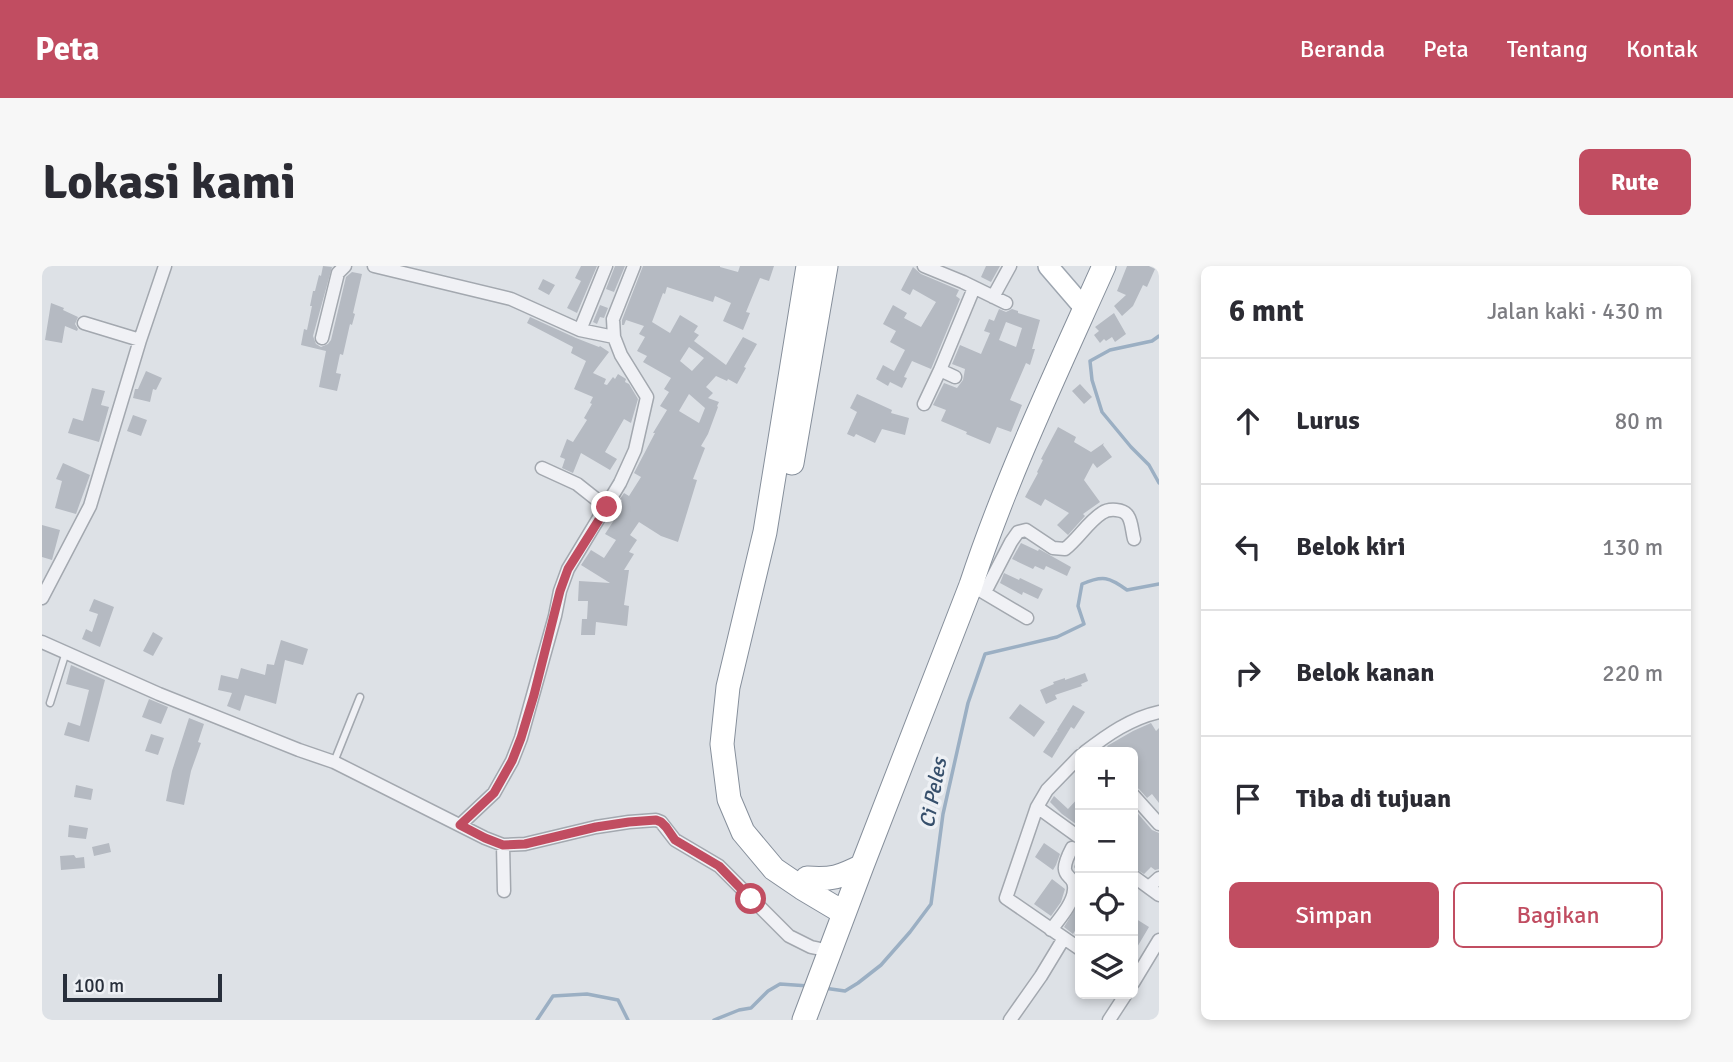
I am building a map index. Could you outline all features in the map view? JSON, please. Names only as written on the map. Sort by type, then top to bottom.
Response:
[{"type":"highway","points":[[808,266],[765,531],[728,687],[722,744],[729,799],[743,832],[774,869],[847,907]]},
{"type":"highway","points":[[826,266],[779,537],[743,692],[737,744],[744,797],[760,831],[805,883],[828,927],[827,961]]},
{"type":"highway","points":[[808,1012],[862,866],[978,589],[983,548],[1104,266]]},
{"type":"highway","points":[[805,883],[829,879],[862,866]]},
{"type":"main road","points":[[1048,266],[1085,309]]},
{"type":"street","points":[[42,598],[90,506],[165,266]]},
{"type":"street","points":[[322,338],[338,273],[345,266]]},
{"type":"street","points":[[374,266],[511,299],[580,330],[614,337]]},
{"type":"street","points":[[580,330],[606,266]]},
{"type":"street","points":[[460,825],[494,793],[512,761],[534,695],[568,569],[607,507],[635,450],[647,402],[645,392],[621,355],[614,337],[613,319],[634,266]]},
{"type":"street","points":[[924,266],[1006,303]]},
{"type":"street","points":[[993,296],[1010,266]]},
{"type":"street","points":[[924,404],[974,288]]},
{"type":"street","points":[[84,323],[140,340]]},
{"type":"street","points":[[940,370],[955,377]]},
{"type":"street","points":[[542,468],[577,484],[607,507]]},
{"type":"street","points":[[1027,618],[978,589],[1018,531],[1026,530],[1053,548],[1065,550],[1102,513],[1113,510],[1127,513],[1134,539]]},
{"type":"street","points":[[42,642],[159,694],[334,762],[503,845],[525,844],[629,822],[661,822],[675,840],[719,866],[789,936],[811,947],[827,961]]},
{"type":"street","points":[[1094,747],[1126,724],[1159,712]]},
{"type":"street","points":[[1075,763],[1047,790],[1037,807],[1006,898],[1075,946]]},
{"type":"street","points":[[1138,801],[1159,824]]},
{"type":"street","points":[[1037,807],[1075,842]]},
{"type":"street","points":[[503,845],[504,891]]},
{"type":"street","points":[[1051,930],[1068,905],[1074,890],[1074,884],[1063,867],[1075,845]]},
{"type":"street","points":[[1138,880],[1154,891],[1159,878]]},
{"type":"street","points":[[1010,1020],[1064,938]]},
{"type":"street","points":[[1138,975],[1159,940]]},
{"type":"street","points":[[1109,1020],[1123,999]]},
{"type":"lane","points":[[50,704],[66,652]]},
{"type":"lane","points":[[334,762],[360,697]]},
{"type":"building","points":[[323,266],[332,267],[313,336],[316,344],[321,347],[331,340],[346,277],[352,272],[362,274],[352,325],[350,324],[343,355],[340,354],[336,373],[341,374],[337,391],[319,387],[326,351],[301,345],[304,329],[307,330],[313,291]]},
{"type":"building","points":[[581,266],[597,266],[577,313],[567,308],[581,281],[575,278]]},
{"type":"building","points":[[615,266],[625,266],[614,292],[606,289]]},
{"type":"building","points":[[643,266],[720,266],[738,272],[740,266],[774,266],[769,281],[760,278],[746,312],[750,313],[743,330],[723,321],[731,303],[715,296],[713,302],[667,287],[665,294],[663,293],[652,322],[670,333],[680,315],[698,326],[694,332],[699,335],[694,341],[726,365],[743,337],[757,344],[737,384],[716,376],[706,387],[713,393],[708,398],[719,402],[701,446],[705,448],[693,479],[697,480],[678,542],[661,536],[639,522],[630,535],[637,540],[629,552],[634,554],[624,570],[629,570],[624,605],[629,606],[627,626],[596,622],[595,635],[581,635],[582,619],[587,619],[588,601],[578,601],[579,581],[610,583],[581,565],[591,550],[604,558],[616,540],[605,534],[618,514],[615,512],[622,500],[620,499],[624,493],[629,496],[641,477],[634,473],[667,410],[660,406],[669,392],[664,389],[671,378],[643,362],[647,356],[637,351],[645,337],[639,334],[644,326],[626,320],[622,325]],"holes":[[[689,347],[704,358],[692,371],[680,361]],[[689,394],[705,408],[699,423],[679,411]]]},
{"type":"building","points":[[986,266],[1000,266],[991,282],[981,277]]},
{"type":"building","points":[[1127,266],[1149,266],[1155,269],[1147,287],[1143,285],[1133,306],[1122,316],[1114,306],[1126,295],[1117,291]]},
{"type":"building","points":[[913,267],[921,274],[959,290],[956,296],[960,299],[931,369],[912,361],[902,388],[890,382],[888,386],[876,379],[883,365],[894,371],[905,350],[890,342],[896,331],[883,324],[893,305],[907,313],[904,318],[921,327],[936,302],[913,289],[910,295],[901,290]]},
{"type":"building","points":[[543,279],[555,285],[549,295],[538,289]]},
{"type":"building","points":[[51,303],[78,317],[75,324],[77,331],[65,326],[62,343],[45,340]]},
{"type":"building","points":[[600,305],[608,308],[604,318],[600,317],[597,324],[593,322]]},
{"type":"building","points":[[999,309],[1006,312],[1012,309],[1040,320],[1030,365],[1026,363],[1010,400],[1022,405],[1011,432],[997,427],[990,444],[941,421],[946,410],[933,405],[944,383],[957,388],[963,380],[965,369],[952,364],[960,345],[981,354],[990,333],[984,331],[989,319],[994,321]],"holes":[[[1006,322],[1022,328],[1016,347],[999,340]]]},
{"type":"building","points":[[1114,313],[1126,334],[1115,342],[1112,337],[1100,343],[1094,335],[1099,331],[1095,327]]},
{"type":"building","points":[[530,317],[609,352],[593,373],[606,379],[604,384],[607,385],[618,374],[626,379],[625,382],[638,399],[631,423],[624,419],[605,452],[617,459],[610,470],[581,453],[573,473],[562,468],[565,459],[560,457],[567,439],[573,442],[587,420],[584,418],[592,404],[590,403],[593,397],[574,389],[586,361],[571,353],[573,347],[527,323]]},
{"type":"building","points":[[146,371],[162,378],[156,390],[153,389],[150,402],[133,398],[135,389],[138,389]]},
{"type":"building","points":[[1080,384],[1092,397],[1084,404],[1072,391]]},
{"type":"building","points":[[92,388],[105,391],[101,405],[109,407],[99,442],[68,433],[73,418],[83,421]]},
{"type":"building","points":[[857,394],[892,410],[891,413],[909,418],[905,435],[882,429],[875,443],[856,434],[854,437],[847,434],[857,412],[850,408]]},
{"type":"building","points":[[133,415],[147,420],[141,436],[127,431]]},
{"type":"building","points":[[1058,427],[1076,437],[1074,442],[1091,452],[1104,443],[1112,457],[1097,468],[1093,463],[1084,480],[1100,502],[1083,514],[1085,516],[1068,535],[1057,525],[1069,513],[1045,499],[1041,506],[1025,497]]},
{"type":"building","points":[[63,463],[90,475],[76,514],[55,508],[62,481],[56,479]]},
{"type":"building","points":[[42,525],[60,530],[52,560],[42,557]]},
{"type":"building","points":[[1021,543],[1038,551],[1039,549],[1071,567],[1067,576],[1046,566],[1044,570],[1035,566],[1033,569],[1012,559]]},
{"type":"building","points":[[1004,573],[1043,589],[1038,599],[1023,592],[1022,595],[1000,583]]},
{"type":"building","points":[[94,599],[114,607],[100,647],[82,639],[86,629],[92,632],[98,614],[89,611]]},
{"type":"building","points":[[153,632],[163,638],[153,656],[143,651]]},
{"type":"building","points":[[281,640],[308,649],[303,665],[285,660],[276,704],[245,695],[240,711],[227,706],[232,693],[218,690],[221,675],[238,679],[241,668],[265,675],[267,664],[274,665]]},
{"type":"building","points":[[71,665],[105,680],[89,742],[64,735],[68,722],[80,726],[89,690],[66,684]]},
{"type":"building","points":[[1085,673],[1088,681],[1081,684],[1082,686],[1055,695],[1057,699],[1046,704],[1040,690],[1054,684],[1053,682]]},
{"type":"building","points":[[149,699],[168,707],[161,724],[142,717]]},
{"type":"building","points":[[1020,704],[1045,722],[1034,737],[1009,718]]},
{"type":"building","points":[[1073,705],[1085,712],[1074,729],[1071,727],[1052,758],[1043,752]]},
{"type":"building","points":[[189,718],[204,724],[184,805],[166,801],[172,771]]},
{"type":"building","points":[[1151,723],[1156,731],[1159,728],[1159,803],[1152,794],[1147,798],[1138,788],[1138,747],[1107,746]]},
{"type":"building","points":[[151,734],[164,738],[158,755],[145,751]]},
{"type":"building","points":[[76,785],[93,789],[91,800],[74,797]]},
{"type":"building","points":[[1054,796],[1068,809],[1075,801],[1075,823],[1062,814],[1050,802]]},
{"type":"building","points":[[1138,814],[1152,830],[1159,833],[1159,869],[1151,867],[1144,874],[1138,870]]},
{"type":"building","points":[[69,825],[88,828],[86,839],[68,837]]},
{"type":"building","points":[[109,843],[111,852],[94,856],[92,847]]},
{"type":"building","points":[[1044,843],[1060,854],[1053,870],[1035,857]]},
{"type":"building","points":[[74,855],[76,858],[84,857],[85,868],[61,870],[60,856]]},
{"type":"building","points":[[1052,879],[1065,889],[1061,902],[1051,916],[1034,904]]},
{"type":"building","points":[[1075,909],[1073,934],[1064,927]]},
{"type":"building","points":[[1138,920],[1149,927],[1138,946]]},
{"type":"waterway","name":"Ci Peles","points":[[1159,336],[1152,341],[1110,350],[1090,361],[1092,380],[1102,412],[1149,465],[1159,483]]},
{"type":"waterway","name":"Ci Peles","points":[[824,988],[845,991],[881,965],[931,904],[943,814],[968,703],[985,654],[1057,637],[1084,624],[1078,606],[1082,584],[1095,579],[1106,579],[1127,590],[1159,584]]},
{"type":"waterway","name":"Ci Peles","points":[[714,1020],[751,1008],[768,991],[780,984],[809,986]]},
{"type":"waterway","name":"Ci Peles","points":[[537,1020],[553,996],[587,994],[618,1000],[628,1020]]},
{"type":"route","points":[[607,507],[568,569],[534,695],[512,761],[494,793],[460,825],[503,845],[525,844],[596,827],[656,820],[666,827],[675,840],[719,866],[751,899]]}]
